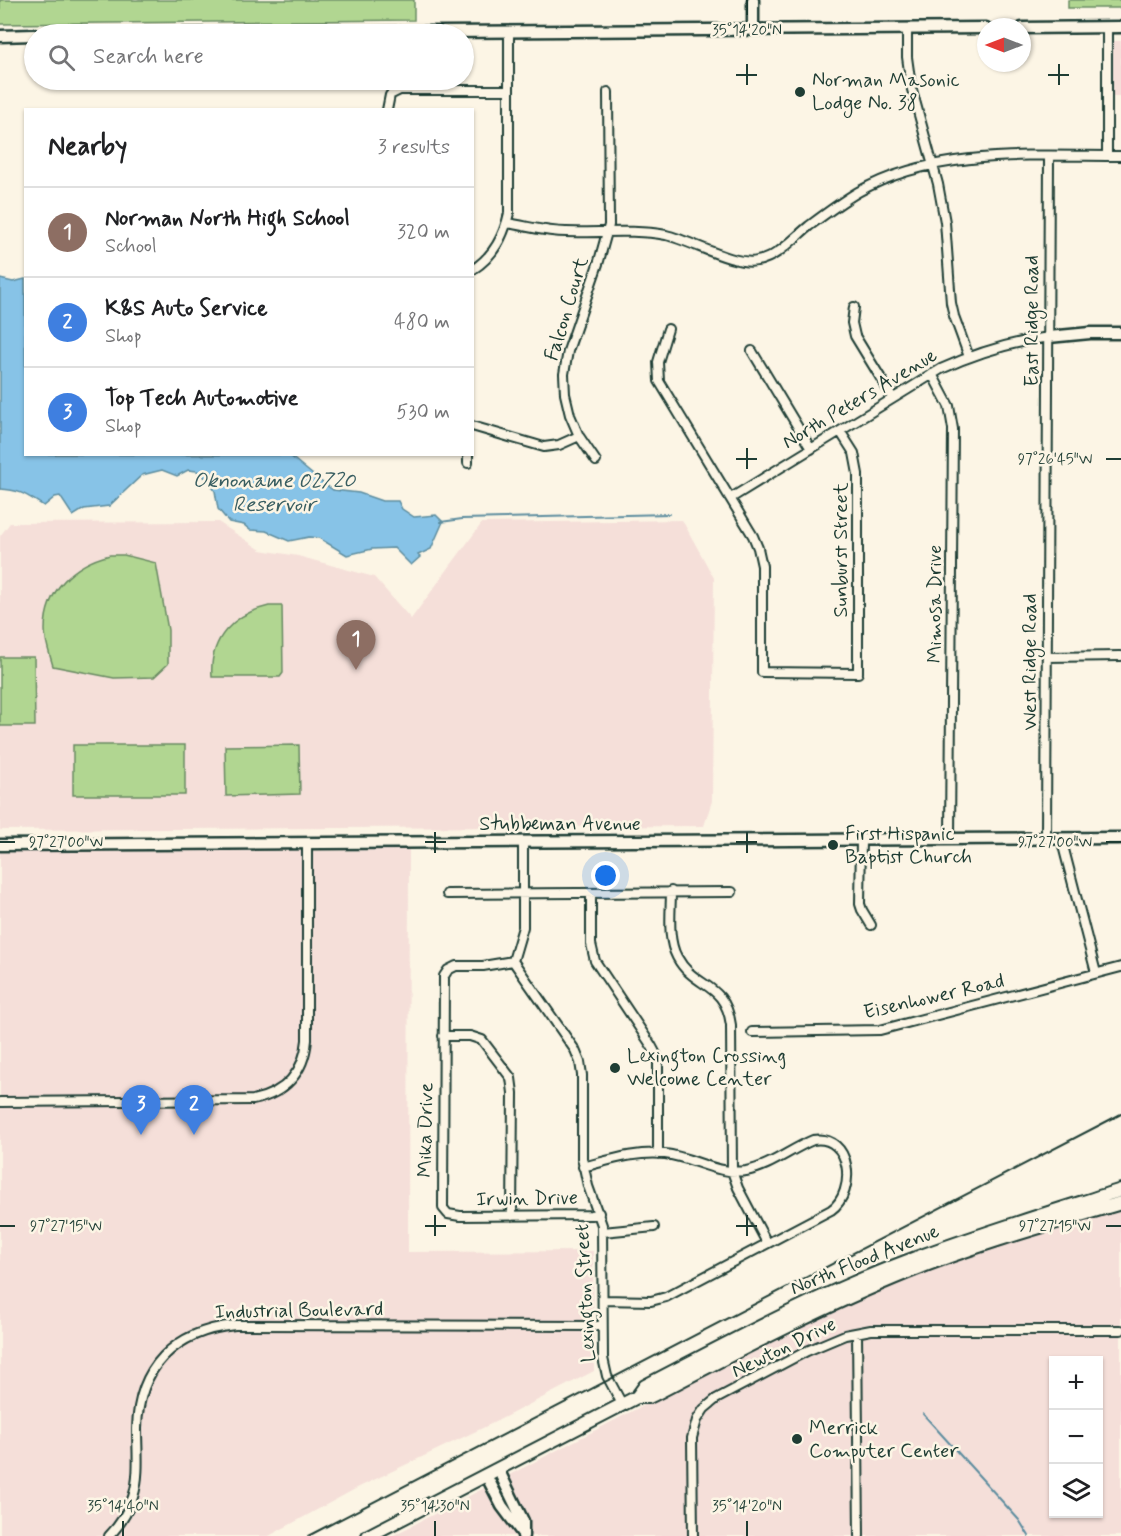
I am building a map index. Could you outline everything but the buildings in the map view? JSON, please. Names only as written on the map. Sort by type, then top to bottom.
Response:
[{"type":"main road","name":"North Flood Avenue","points":[[637,1397],[645,1386],[776,1318],[862,1280],[987,1232],[1121,1190]]},
{"type":"main road","name":"North Flood Avenue","points":[[369,1536],[622,1404],[637,1397],[649,1397],[781,1328],[907,1272],[969,1250],[1121,1203]]},
{"type":"street","points":[[753,0],[753,29]]},
{"type":"street","points":[[1107,27],[1107,156]]},
{"type":"street","points":[[1031,28],[1121,27]]},
{"type":"street","points":[[907,28],[909,76],[933,165],[946,229],[951,303],[969,357]]},
{"type":"street","points":[[474,31],[977,28]]},
{"type":"street","points":[[474,269],[482,264],[495,249],[507,223],[510,206],[509,31]]},
{"type":"street","points":[[0,36],[24,35]]},
{"type":"street","points":[[387,108],[390,95],[400,90],[509,90]]},
{"type":"street","name":"Falcon Court","points":[[596,461],[579,436],[570,415],[565,394],[566,364],[572,340],[609,225],[608,92]]},
{"type":"street","points":[[507,223],[556,232],[607,232],[667,236],[692,242],[733,259],[748,262],[760,261],[772,255],[811,224],[859,191],[886,179],[933,165],[968,158],[1121,156]]},
{"type":"street","name":"East Ridge Road","points":[[1048,486],[1049,157]]},
{"type":"street","points":[[854,307],[852,323],[855,336],[893,398]]},
{"type":"street","points":[[668,329],[658,362],[659,381],[731,498]]},
{"type":"street","name":"North Peters Avenue","points":[[731,498],[932,374],[969,357],[1001,347],[1049,337],[1121,333]]},
{"type":"street","points":[[753,351],[811,449]]},
{"type":"street","name":"Mimosa Drive","points":[[932,374],[948,406],[953,429],[950,839]]},
{"type":"street","points":[[474,427],[544,447],[559,445],[579,436]]},
{"type":"street","name":"Sunburst Street","points":[[731,498],[753,536],[761,559],[762,672],[858,673],[858,474],[854,453],[840,431]]},
{"type":"street","name":"West Ridge Road","points":[[1046,838],[1048,486]]},
{"type":"street","points":[[1047,657],[1121,657]]},
{"type":"street","points":[[1061,838],[1095,974]]},
{"type":"street","name":"Stubbeman Avenue","points":[[0,845],[1121,838]]},
{"type":"street","points":[[861,840],[860,904],[871,925]]},
{"type":"street","points":[[513,961],[522,934],[523,842]]},
{"type":"street","points":[[0,1102],[245,1101],[265,1098],[282,1089],[298,1072],[306,1049],[307,844]]},
{"type":"street","points":[[671,891],[672,938],[676,956],[686,969],[718,993],[728,1011],[731,1025],[730,1156],[732,1171],[738,1188],[767,1243]]},
{"type":"street","points":[[447,894],[732,892]]},
{"type":"street","points":[[591,893],[591,945],[595,961],[658,1058],[658,1154]]},
{"type":"street","name":"Mika Drive","points":[[455,1216],[445,1212],[441,1203],[443,981],[448,970],[456,966],[513,961]]},
{"type":"street","name":"Lexington Street","points":[[513,961],[575,1050],[580,1062],[583,1167],[603,1232],[604,1364],[607,1376],[622,1404]]},
{"type":"street","name":"Eisenhower Road","points":[[752,1032],[880,1030],[1121,967]]},
{"type":"street","points":[[443,1036],[470,1036],[480,1039],[511,1078],[513,1093],[512,1216]]},
{"type":"street","points":[[583,1167],[617,1157],[658,1154],[678,1157],[712,1168],[732,1171],[753,1170],[804,1144],[818,1140],[833,1143],[844,1157],[847,1170],[846,1187],[840,1203],[831,1210],[666,1297],[651,1301],[603,1300]]},
{"type":"street","name":"Irwin Drive","points":[[455,1216],[591,1215],[599,1213]]},
{"type":"street","points":[[603,1232],[654,1227]]},
{"type":"street","name":"Industrial Boulevard","points":[[109,1536],[125,1516],[135,1491],[138,1412],[143,1388],[151,1372],[164,1356],[193,1334],[210,1328],[235,1325],[602,1326]]},
{"type":"street","name":"Newton Drive","points":[[693,1536],[692,1438],[697,1419],[704,1409],[716,1399],[834,1338],[857,1333],[909,1329],[1121,1330]]},
{"type":"street","points":[[857,1333],[859,1536]]},
{"type":"street","points":[[498,1469],[523,1521],[523,1535]]},
{"type":"street","points":[[486,1475],[502,1506],[523,1535]]},
{"type":"shaded area","points":[[1112,41],[1121,41],[1121,97],[1109,97]]},
{"type":"shaded area","points":[[682,520],[714,578],[712,801],[704,826],[0,830],[0,536],[10,523],[218,522],[261,550],[298,556],[374,577],[411,619],[482,523]]},
{"type":"shaded area","points":[[409,850],[408,1252],[593,1251],[594,1371],[493,1423],[357,1488],[269,1536],[0,1536],[0,852]]},
{"type":"shaded area","points":[[1121,1208],[1121,1536],[392,1536],[792,1328],[875,1290],[991,1247]]},
{"type":"green space","points":[[0,0],[414,0],[414,20],[0,24]]},
{"type":"green space","points":[[1068,0],[1121,0],[1121,8],[1068,8]]},
{"type":"green space","points":[[110,555],[124,555],[156,563],[168,630],[168,664],[154,677],[114,678],[53,666],[45,630],[46,616],[56,591],[74,572],[97,559]]},
{"type":"green space","points":[[269,606],[282,606],[283,673],[280,677],[212,677],[215,651],[226,630],[244,615]]},
{"type":"green space","points":[[0,657],[34,657],[35,726],[0,726]]},
{"type":"green space","points":[[73,745],[185,745],[185,795],[73,795]]},
{"type":"green space","points":[[299,745],[300,794],[226,796],[225,746]]},
{"type":"water","name":"Oknoname 02720 Reservoir","points":[[0,279],[13,282],[24,279],[24,456],[290,456],[333,490],[359,493],[382,501],[398,501],[402,509],[414,517],[436,515],[443,522],[431,549],[418,555],[420,557],[411,565],[394,548],[372,549],[347,555],[319,538],[309,537],[289,541],[266,531],[250,530],[244,525],[229,522],[218,509],[215,491],[208,480],[197,471],[188,470],[177,476],[162,470],[142,475],[109,506],[84,509],[73,516],[60,496],[55,497],[44,506],[19,492],[0,489]]},
{"type":"waterway","points":[[441,522],[462,519],[669,514]]},
{"type":"waterway","points":[[923,1414],[1019,1520],[1029,1536]]},
{"type":"railway","points":[[308,1536],[1121,1114]]},
{"type":"place","name":"Norman Masonic Lodge No. 38","points":[[800,92]]},
{"type":"place","name":"Norman North High School","points":[[356,670]]},
{"type":"place","name":"First Hispanic Baptist Church","points":[[833,845]]},
{"type":"place","name":"Lexington Crossing Welcome Center","points":[[615,1068]]},
{"type":"place","name":"Top Tech Automotive","points":[[141,1135]]},
{"type":"place","name":"K&S Auto Service","points":[[194,1135]]},
{"type":"place","name":"Merrick Computer Center","points":[[797,1439]]}]
